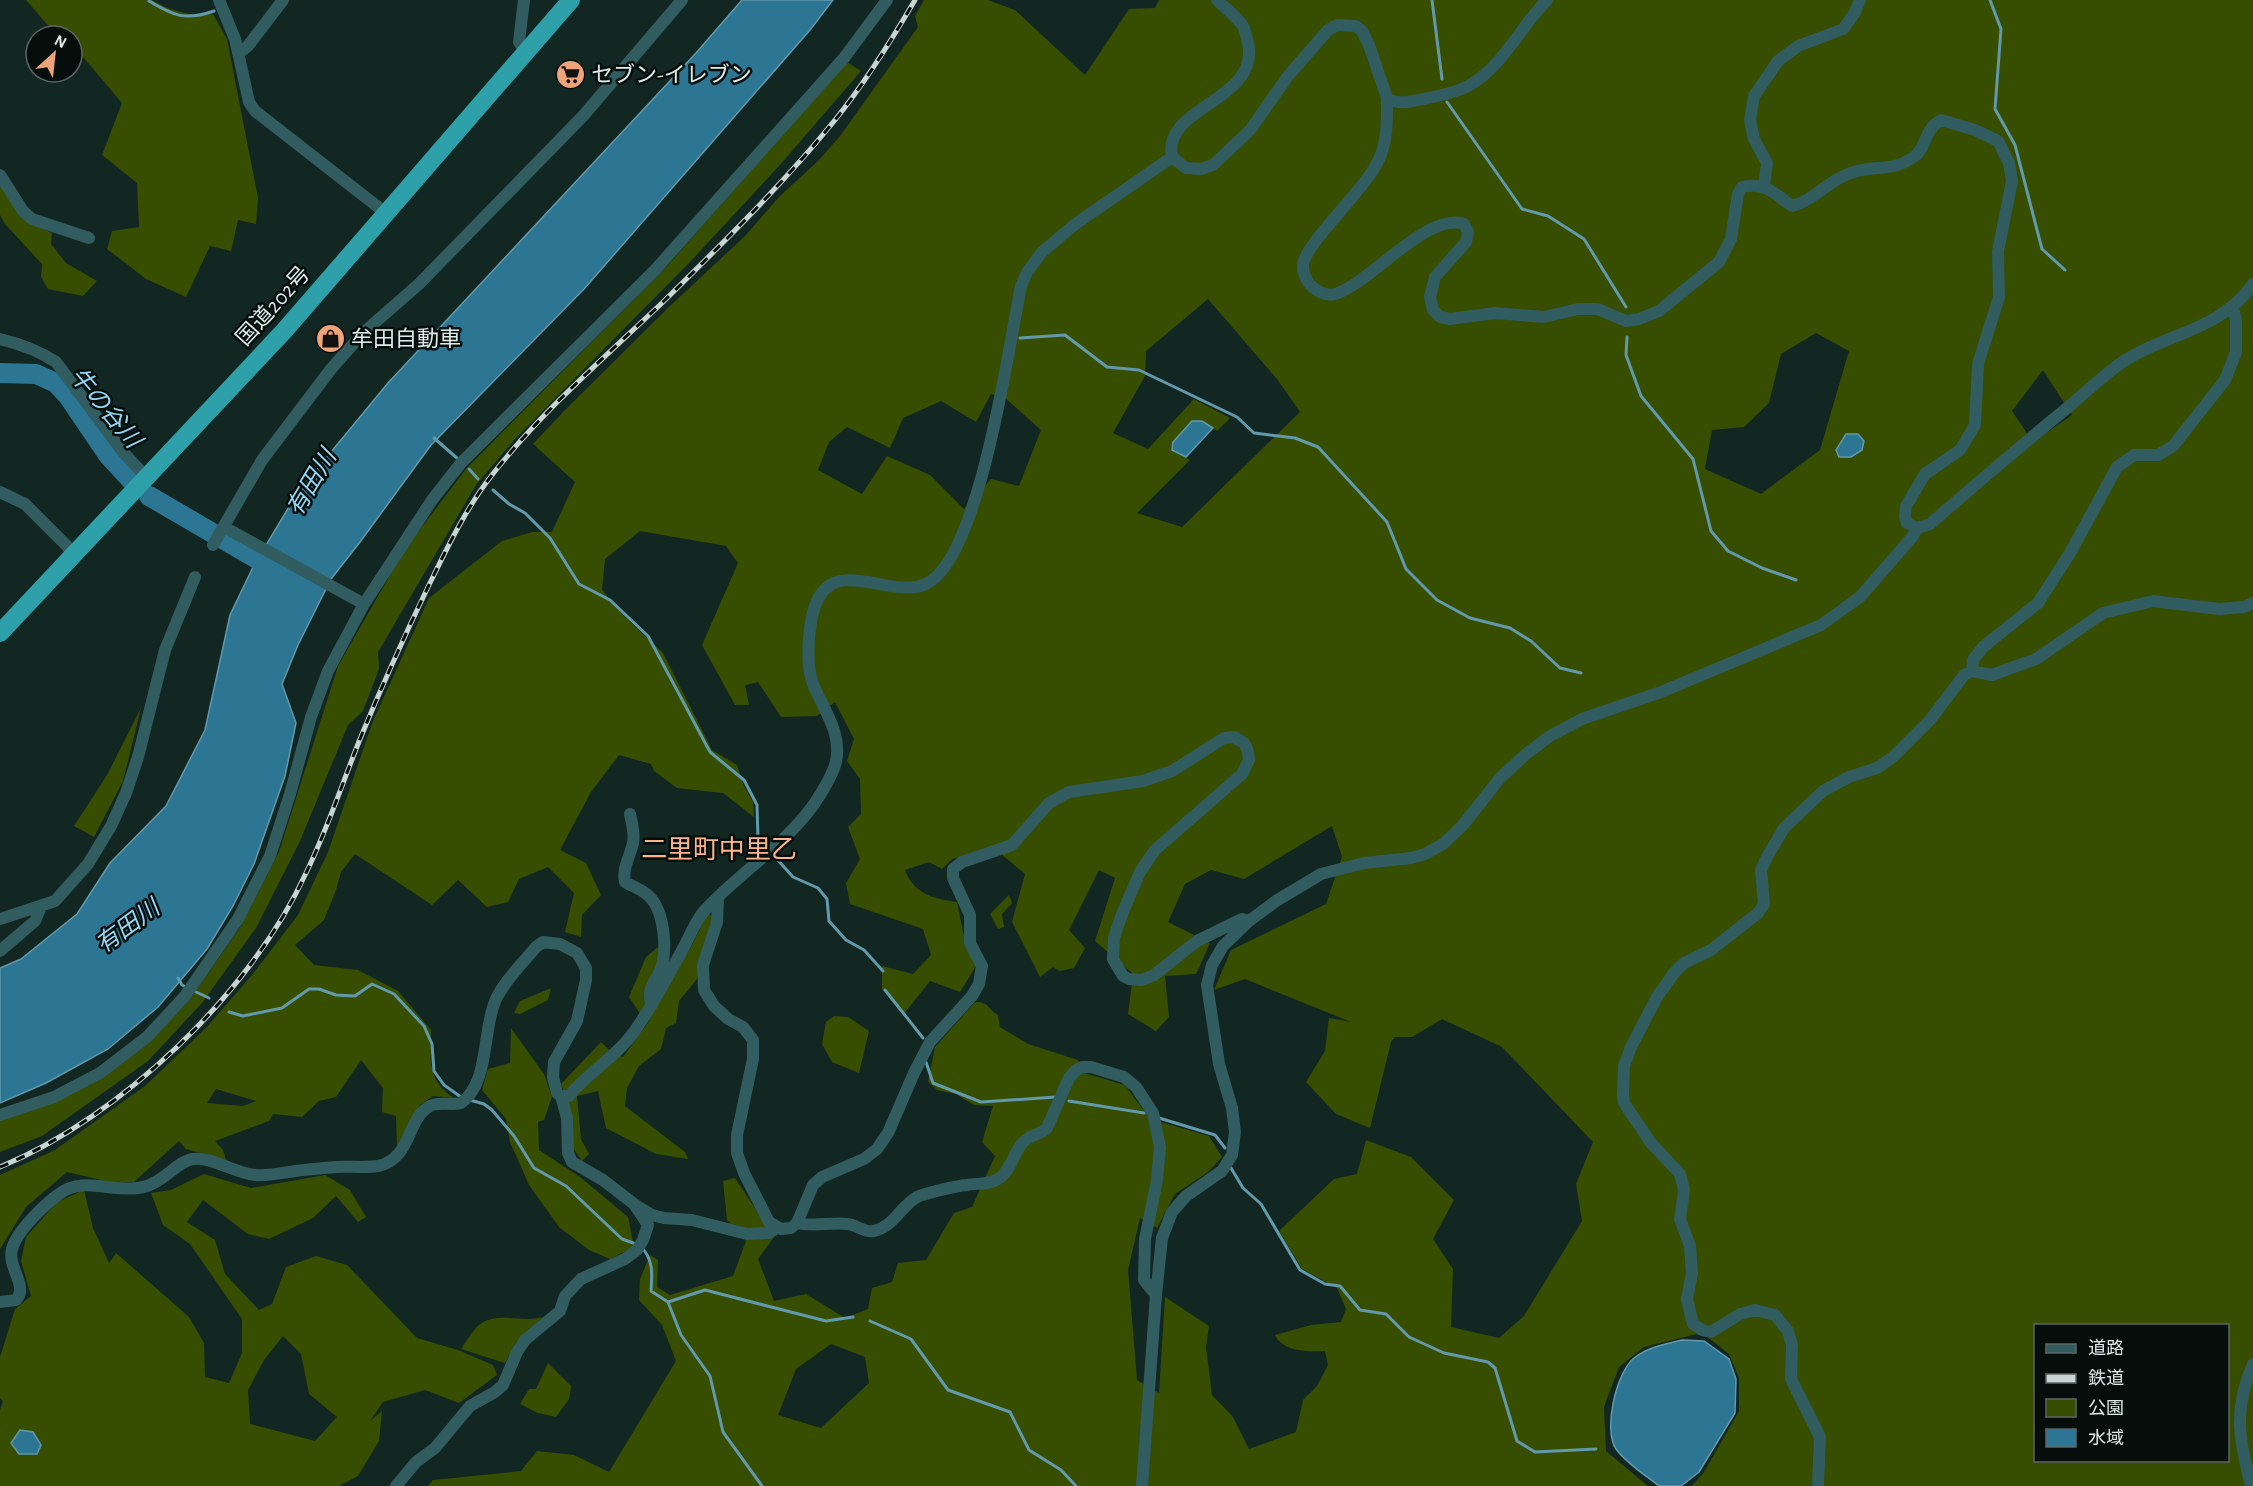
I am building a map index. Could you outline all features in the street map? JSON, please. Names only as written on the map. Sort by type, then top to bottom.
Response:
[{"type":"highway","name":"国道202号","points":[[0,633],[284,332],[571,0]]},
{"type":"street","points":[[219,0],[235,39],[249,102],[255,111],[387,214]]},
{"type":"street","points":[[239,53],[248,45],[283,0]]},
{"type":"street","points":[[524,0],[519,42],[526,52]]},
{"type":"street","points":[[213,545],[261,460],[331,369],[363,333],[427,276],[583,116],[682,0]]},
{"type":"street","points":[[0,1115],[54,1097],[100,1073],[147,1037],[185,996],[238,919],[270,856],[290,794],[310,717],[328,671],[364,604],[432,500],[461,463],[655,270],[844,58],[887,0]]},
{"type":"street","points":[[1217,0],[1243,26],[1251,52],[1244,72],[1226,92],[1180,125],[1172,137],[1170,147],[1172,158],[1186,168],[1201,169],[1213,165],[1250,130],[1288,76],[1328,30],[1337,25],[1356,26],[1362,31],[1369,45],[1387,98],[1384,147],[1376,166],[1312,247],[1303,264],[1304,276],[1309,285],[1320,293],[1333,295],[1351,287],[1402,247],[1454,221],[1464,225],[1468,232],[1466,242],[1435,277],[1430,297],[1433,310],[1440,317],[1450,319],[1495,313],[1544,317],[1578,309],[1598,309],[1626,321],[1639,319],[1659,311],[1719,262],[1731,239],[1738,194],[1742,188],[1752,185],[1764,186],[1792,206],[1804,203],[1832,181],[1857,171],[1899,166],[1918,154],[1933,124],[1941,120],[1975,129],[1998,141],[2009,163],[2012,181],[1998,251],[1999,297],[1978,364],[1975,425],[1960,450],[1925,474],[1906,506],[1907,523],[1917,528]]},
{"type":"street","points":[[1387,98],[1394,103],[1407,102],[1450,93],[1468,86],[1490,70],[1546,0]]},
{"type":"street","points":[[1764,186],[1767,163],[1754,140],[1750,120],[1754,96],[1778,61],[1798,46],[1843,29],[1854,14],[1860,0]]},
{"type":"street","points":[[561,1096],[568,1096],[581,1081],[625,1045],[652,1005],[703,912],[788,837],[809,813],[827,784],[836,763],[837,741],[831,720],[812,683],[808,663],[811,627],[818,600],[826,587],[833,582],[847,580],[906,588],[924,585],[937,577],[958,542],[981,482],[996,423],[1021,285],[1027,272],[1042,252],[1074,225],[1172,158]]},
{"type":"street","points":[[0,175],[23,211],[32,219],[89,238]]},
{"type":"street","points":[[1142,1486],[1162,1238],[1172,1212],[1186,1196],[1222,1171],[1232,1155],[1235,1132],[1232,1108],[1219,1064],[1207,985],[1212,966],[1223,946],[1249,921],[1276,901],[1321,874],[1364,863],[1410,858],[1425,854],[1443,844],[1463,825],[1500,778],[1550,736],[1582,719],[1660,692],[1821,625],[1860,597],[1917,528],[1930,524],[2120,364],[2143,351],[2212,321],[2233,308],[2253,284]]},
{"type":"street","points":[[1972,671],[1973,660],[1983,647],[2038,603],[2070,553],[2117,467],[2134,455],[2158,455],[2173,446],[2225,380],[2236,352],[2236,320],[2233,308]]},
{"type":"street","points":[[0,339],[32,348],[56,362],[123,452],[147,478]]},
{"type":"street","points":[[0,492],[25,504],[74,556]]},
{"type":"street","points":[[224,526],[364,604]]},
{"type":"street","points":[[0,919],[55,901],[88,864],[111,826],[126,793],[138,757],[165,650],[195,578]]},
{"type":"street","points":[[1818,1486],[1821,1437],[1791,1380],[1792,1345],[1788,1331],[1775,1315],[1755,1310],[1740,1314],[1711,1332],[1702,1330],[1693,1324],[1687,1299],[1692,1272],[1690,1246],[1680,1219],[1684,1190],[1680,1174],[1651,1143],[1624,1103],[1624,1066],[1631,1047],[1657,997],[1674,973],[1684,963],[1711,950],[1758,913],[1764,904],[1761,870],[1784,828],[1823,791],[1849,777],[1876,768],[1893,757],[1930,720],[1964,675],[1972,671],[1992,675],[2036,660],[2103,613],[2153,601],[2219,609],[2244,607],[2253,603]]},
{"type":"street","points":[[0,1302],[16,1300],[21,1295],[22,1288],[11,1261],[12,1248],[20,1232],[57,1195],[69,1187],[81,1183],[117,1190],[140,1188],[159,1182],[191,1159],[204,1159],[231,1170],[255,1175],[339,1167],[378,1166],[393,1160],[402,1149],[423,1111],[431,1106],[461,1103],[471,1094],[478,1078],[496,998],[536,947],[543,942],[550,942],[577,953],[586,968],[578,1021],[554,1062],[553,1077],[567,1118],[568,1154],[572,1162],[603,1180],[652,1215],[692,1220],[747,1234],[769,1233],[776,1228],[791,1228],[797,1223],[813,1185],[822,1177],[864,1159],[877,1149],[888,1133],[930,1042],[972,996],[979,984],[982,966],[970,943],[970,915],[953,878],[953,869],[962,862],[1012,845],[1049,803],[1070,792],[1143,781],[1172,771],[1224,738],[1234,737],[1244,743],[1248,751],[1249,760],[1242,774],[1155,850],[1140,872],[1119,922],[1114,938],[1113,959],[1123,975],[1130,979],[1142,980],[1154,975],[1197,941],[1242,919],[1249,921]]},
{"type":"street","points":[[630,814],[633,838],[625,867],[625,882],[646,893],[658,906],[662,925],[664,956],[660,970],[649,990],[652,1005]]},
{"type":"street","points":[[718,899],[717,922],[703,965],[704,990],[714,1006],[728,1019],[743,1027],[753,1040],[753,1059],[737,1135],[737,1153],[769,1222],[776,1228]]},
{"type":"street","points":[[0,951],[35,921],[41,907]]},
{"type":"street","points":[[797,1223],[804,1225],[852,1224],[867,1232],[877,1230],[885,1226],[917,1197],[998,1180],[1005,1173],[1022,1143],[1030,1136],[1041,1134],[1047,1128],[1069,1078],[1082,1067],[1091,1067],[1124,1077],[1136,1087],[1153,1113],[1161,1147],[1145,1239],[1144,1280],[1156,1295]]},
{"type":"street","points":[[396,1486],[416,1462],[435,1448],[470,1406],[503,1385],[517,1352],[525,1340],[560,1311],[565,1296],[581,1280],[625,1258],[640,1245],[648,1225],[634,1204]]},
{"type":"street","points":[[2251,1486],[2241,1447],[2240,1402],[2253,1364]]},
{"type":"green space","points":[[26,0],[152,0],[181,12],[213,14],[227,39],[258,198],[256,224],[238,220],[231,251],[210,246],[186,297],[146,279],[107,249],[112,231],[139,227],[137,183],[102,155],[122,103],[84,58],[84,24],[47,24]]},
{"type":"green space","points":[[924,0],[988,0],[1015,10],[1085,75],[1129,9],[1155,8],[1159,0],[2253,0],[2253,1486],[1692,1486],[1704,1472],[1739,1411],[1739,1378],[1729,1354],[1706,1336],[1684,1310],[1697,1334],[1644,1347],[1619,1367],[1604,1407],[1606,1451],[1648,1486],[428,1486],[433,1480],[521,1471],[537,1451],[574,1455],[609,1472],[676,1361],[662,1325],[639,1300],[640,1279],[650,1255],[658,1260],[657,1287],[670,1295],[733,1276],[746,1241],[727,1220],[723,1181],[735,1178],[774,1237],[758,1259],[774,1301],[806,1294],[845,1318],[868,1309],[872,1288],[892,1282],[898,1263],[926,1260],[954,1213],[972,1207],[995,1156],[982,1142],[993,1106],[974,1105],[956,1094],[937,1090],[928,1081],[935,1047],[975,1002],[986,1005],[998,1015],[1000,1027],[1028,1044],[1078,1060],[1084,1073],[1125,1085],[1150,1119],[1209,1136],[1222,1157],[1208,1172],[1175,1194],[1157,1228],[1140,1218],[1128,1270],[1137,1380],[1159,1393],[1165,1297],[1209,1326],[1206,1347],[1212,1395],[1233,1417],[1249,1449],[1296,1432],[1303,1400],[1317,1386],[1328,1365],[1325,1351],[1290,1348],[1279,1341],[1275,1335],[1311,1325],[1341,1322],[1346,1309],[1337,1288],[1302,1269],[1279,1231],[1334,1179],[1357,1174],[1366,1140],[1411,1157],[1454,1200],[1433,1239],[1453,1269],[1451,1327],[1499,1338],[1524,1316],[1582,1221],[1576,1184],[1593,1142],[1502,1047],[1442,1019],[1412,1037],[1395,1037],[1391,1042],[1370,1128],[1336,1114],[1306,1082],[1325,1051],[1329,1018],[1351,1022],[1245,979],[1214,990],[1231,950],[1326,904],[1342,857],[1332,826],[1244,879],[1211,870],[1185,884],[1168,922],[1210,943],[1196,974],[1165,976],[1169,1017],[1156,1031],[1128,1014],[1133,974],[1095,941],[1115,878],[1099,870],[1069,930],[1085,948],[1074,968],[1059,971],[1053,967],[1040,977],[1012,922],[1025,874],[994,848],[952,859],[942,869],[929,862],[905,870],[919,890],[933,897],[957,902],[966,946],[976,966],[960,992],[930,981],[903,1015],[882,989],[882,966],[913,974],[931,955],[923,929],[850,904],[846,883],[860,859],[848,827],[861,814],[860,779],[847,761],[854,739],[835,702],[817,716],[781,717],[758,682],[745,685],[749,705],[735,705],[702,645],[738,563],[726,546],[640,531],[605,559],[602,590],[622,614],[663,653],[712,750],[737,765],[744,786],[753,802],[754,817],[723,793],[677,788],[654,771],[651,764],[619,755],[591,792],[560,850],[586,863],[601,895],[582,915],[581,937],[565,932],[574,893],[548,867],[519,879],[508,902],[487,907],[458,880],[432,905],[355,854],[341,872],[324,920],[295,945],[314,965],[358,970],[398,991],[431,1030],[431,1060],[434,1076],[445,1091],[454,1098],[433,1096],[420,1105],[397,1146],[396,1116],[382,1112],[383,1088],[361,1060],[336,1097],[319,1101],[302,1117],[273,1114],[269,1121],[215,1141],[223,1150],[226,1160],[186,1149],[179,1141],[134,1182],[114,1183],[67,1172],[26,1207],[0,1249],[0,1175],[55,1150],[145,1086],[206,1028],[252,975],[298,915],[328,852],[373,721],[429,598],[502,541],[532,532],[552,532],[575,482],[533,444],[669,307],[745,236],[780,196],[818,161],[840,136],[918,27],[915,16]],"holes":[[[1208,299],[1277,379],[1300,412],[1182,527],[1137,513],[1190,460],[1172,450],[1173,442],[1192,422],[1202,421],[1217,431],[1230,418],[1194,399],[1148,449],[1113,433],[1145,376],[1146,351]],[[1816,333],[1849,351],[1820,450],[1761,494],[1705,469],[1712,430],[1744,427],[1769,403],[1781,354]],[[2043,370],[2072,415],[2033,442],[2012,411]],[[991,394],[1004,397],[1041,430],[1019,486],[991,479],[964,509],[930,475],[887,456],[862,494],[818,470],[829,442],[847,427],[890,448],[903,418],[941,401],[976,422]],[[216,1089],[256,1101],[243,1106],[207,1103]],[[831,1344],[865,1357],[869,1383],[821,1428],[778,1415],[796,1369]]]},
{"type":"green space","points":[[847,62],[861,71],[779,166],[689,263],[515,439],[476,485],[378,652],[379,669],[363,711],[348,725],[300,841],[256,928],[202,1003],[148,1061],[42,1136],[0,1152],[0,1121],[52,1102],[150,1041],[191,998],[241,926],[279,852],[338,666],[405,549],[466,469],[668,265]]},
{"type":"green space","points":[[0,185],[22,218],[52,233],[51,244],[66,263],[97,281],[83,296],[48,289],[41,277],[42,264],[5,224],[0,215]]},
{"type":"green space","points":[[141,708],[123,781],[94,837],[74,826],[107,775]]},
{"type":"green space","points":[[1009,895],[1012,903],[1002,914],[1004,927],[998,929],[990,914]]},
{"type":"green space","points":[[708,913],[715,919],[700,958],[697,979],[679,1001],[676,1023],[666,1028],[661,1049],[639,1066],[627,1088],[625,1106],[685,1152],[688,1159],[656,1154],[606,1128],[598,1091],[577,1096],[581,1139],[589,1154],[582,1161],[570,1144],[572,1116],[561,1084],[601,1042],[611,1052],[623,1057],[650,1020],[641,1015],[629,997],[646,957],[658,947],[671,973],[690,949]]},
{"type":"green space","points":[[551,988],[548,1000],[520,1014],[514,1013],[520,1001]]},
{"type":"green space","points":[[834,1016],[848,1017],[869,1031],[859,1073],[832,1062],[822,1044],[826,1022]]},
{"type":"green space","points":[[511,1028],[544,1074],[552,1097],[544,1120],[538,1122],[539,1150],[580,1177],[628,1217],[634,1247],[610,1259],[589,1250],[559,1227],[529,1185],[510,1142],[506,1119],[482,1090],[488,1069],[510,1063]]},
{"type":"green space","points":[[204,1174],[251,1188],[325,1175],[350,1190],[366,1217],[358,1222],[336,1196],[313,1218],[269,1239],[248,1234],[203,1200],[187,1222],[215,1240],[225,1274],[259,1310],[272,1304],[286,1267],[316,1256],[347,1265],[417,1338],[458,1350],[493,1365],[497,1375],[459,1403],[425,1390],[383,1402],[370,1421],[382,1411],[379,1441],[358,1476],[339,1486],[0,1486],[0,1410],[3,1401],[0,1398],[0,1357],[15,1309],[31,1296],[21,1261],[26,1237],[57,1202],[84,1190],[93,1228],[109,1263],[116,1253],[189,1317],[204,1343],[205,1377],[229,1383],[242,1353],[242,1319],[190,1244],[163,1225],[151,1193],[171,1190]],"holes":[[[283,1336],[301,1354],[309,1394],[337,1417],[315,1441],[250,1424],[248,1390],[264,1360]]]},
{"type":"green space","points":[[543,1317],[516,1342],[505,1363],[461,1349],[476,1328],[489,1320]]},
{"type":"green space","points":[[548,1363],[571,1386],[569,1399],[556,1417],[538,1413],[520,1404],[529,1389],[536,1389]]},
{"type":"water","name":"有田川","points":[[742,0],[833,0],[810,30],[584,289],[431,445],[331,579],[298,645],[282,684],[296,723],[285,776],[254,864],[233,906],[207,949],[158,1007],[108,1049],[46,1083],[0,1103],[0,968],[21,959],[77,914],[110,863],[166,806],[205,730],[230,615],[254,565],[298,492],[388,383],[696,53]]},
{"type":"water","points":[[1192,421],[1202,421],[1213,428],[1186,457],[1172,450],[1173,442]]},
{"type":"water","points":[[1846,434],[1858,434],[1864,441],[1862,450],[1851,457],[1839,457],[1836,450]]},
{"type":"water","points":[[1682,1340],[1704,1341],[1729,1359],[1736,1379],[1735,1413],[1699,1472],[1681,1486],[1659,1486],[1630,1464],[1616,1449],[1611,1429],[1613,1402],[1622,1376],[1634,1358],[1651,1349]]},
{"type":"water","points":[[20,1430],[33,1432],[41,1445],[37,1454],[19,1454],[11,1443]]},
{"type":"waterway","points":[[1432,0],[1442,79]]},
{"type":"waterway","points":[[1990,0],[2001,29],[1995,109],[2015,145],[2042,249],[2065,270]]},
{"type":"waterway","points":[[149,1],[180,15],[195,16],[214,11]]},
{"type":"waterway","points":[[1447,102],[1522,209],[1548,216],[1584,239],[1626,307]]},
{"type":"waterway","points":[[1020,338],[1065,335],[1107,367],[1139,370],[1237,417],[1254,433],[1295,438],[1318,447],[1387,522],[1406,569],[1437,600],[1470,618],[1510,628],[1531,641],[1560,668],[1581,673]]},
{"type":"waterway","points":[[1627,337],[1626,355],[1641,396],[1693,459],[1711,531],[1728,551],[1762,568],[1796,580]]},
{"type":"waterway","name":"牛の谷川","points":[[0,373],[36,374],[56,383],[68,396],[108,455],[131,480]]},
{"type":"waterway","points":[[434,438],[458,459]]},
{"type":"waterway","points":[[469,469],[478,479]]},
{"type":"waterway","points":[[493,490],[509,504],[525,513],[550,538],[579,584],[610,600],[648,636],[710,752],[744,780],[757,805],[758,839],[763,849]]},
{"type":"waterway","name":"牛の谷川","points":[[149,496],[259,560],[280,568]]},
{"type":"waterway","points":[[775,857],[793,877],[818,888],[827,899],[829,921],[846,940],[864,950],[883,971]]},
{"type":"waterway","points":[[178,978],[182,985],[188,988]]},
{"type":"waterway","points":[[229,1012],[243,1016],[282,1008],[309,989],[319,989],[336,995],[355,996],[372,984],[394,994],[424,1026],[432,1044],[434,1071],[444,1085],[461,1097]]},
{"type":"waterway","points":[[885,990],[923,1038]]},
{"type":"waterway","points":[[194,991],[209,998]]},
{"type":"waterway","points":[[926,1062],[933,1083],[981,1102],[1056,1097]]},
{"type":"waterway","points":[[470,1100],[484,1104],[492,1110],[514,1136],[534,1168],[566,1186],[622,1239],[636,1244]]},
{"type":"waterway","points":[[1069,1101],[1144,1113]]},
{"type":"waterway","points":[[1159,1118],[1215,1135],[1225,1148]]},
{"type":"waterway","points":[[1231,1168],[1243,1188],[1261,1204],[1300,1270],[1325,1284],[1340,1286],[1360,1310],[1386,1314],[1409,1337],[1444,1353],[1488,1362],[1495,1368],[1517,1441],[1535,1452],[1596,1449]]},
{"type":"waterway","points":[[641,1247],[650,1262],[651,1291],[668,1302],[681,1335],[710,1376],[723,1432],[762,1486]]},
{"type":"waterway","points":[[668,1302],[705,1290],[826,1321],[853,1317]]},
{"type":"waterway","points":[[870,1321],[911,1339],[948,1390],[1010,1412],[1029,1450],[1061,1470],[1076,1486]]},
{"type":"railway","points":[[0,1167],[46,1145],[91,1117],[135,1084],[178,1046],[217,1006],[252,963],[282,918],[314,857],[360,739],[401,644],[450,543],[483,488],[511,451],[574,385],[663,302],[752,213],[794,167],[857,91],[915,0]]},
{"type":"place","name":"セブン-イレブン","points":[[570,75]]},
{"type":"place","name":"牟田自動車","points":[[330,339]]},
{"type":"district","name":"二里町中里乙","points":[[719,850]]}]
